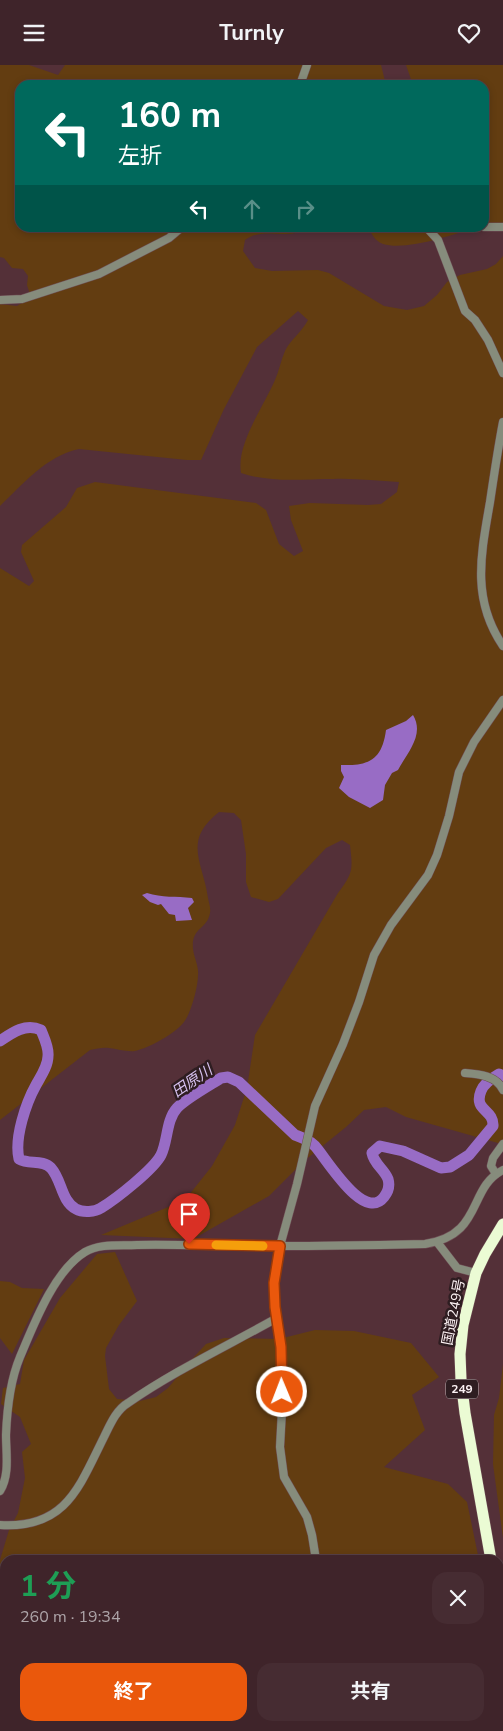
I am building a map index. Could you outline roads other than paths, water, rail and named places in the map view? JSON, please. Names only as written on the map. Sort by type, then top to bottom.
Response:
[{"type":"highway","name":"国道249号","points":[[490,1555],[460,1380],[460,1354],[463,1325],[476,1273],[503,1224]]},
{"type":"street","points":[[302,80],[307,65]]},
{"type":"street","points":[[489,227],[503,227]]},
{"type":"street","points":[[0,300],[22,299],[99,274],[176,232]]},
{"type":"street","points":[[431,232],[438,240],[465,311],[475,320],[488,340],[503,373]]},
{"type":"street","points":[[503,422],[484,534],[480,580],[482,601],[492,628],[503,646]]},
{"type":"street","points":[[315,1555],[312,1535],[306,1517],[284,1477],[280,1447],[281,1347],[276,1318],[274,1283],[280,1246],[298,1185],[315,1106],[343,1044],[374,955],[391,925],[428,875],[437,855],[449,816],[459,771],[474,742],[503,700]]},
{"type":"street","points":[[465,1073],[484,1075],[502,1087]]},
{"type":"street","points":[[0,1491],[6,1473],[3,1433],[17,1364],[56,1280],[80,1255],[93,1248],[111,1246],[189,1244],[280,1246],[425,1244],[437,1242],[450,1237],[464,1225],[488,1181],[500,1172],[490,1166],[503,1144]]},
{"type":"street","points":[[437,1242],[456,1268],[476,1273]]},
{"type":"street","points":[[0,1525],[10,1526],[34,1522],[55,1513],[67,1504],[77,1490],[117,1413],[129,1402],[167,1378],[276,1318]]},
{"type":"waterway","name":"田原川","points":[[0,1041],[25,1028],[30,1027],[41,1030],[47,1046],[48,1060],[28,1101],[22,1121],[18,1141],[19,1159],[44,1164],[51,1168],[67,1201],[76,1209],[85,1211],[96,1210],[108,1204],[151,1168],[161,1155],[173,1113],[181,1104],[221,1078],[228,1077],[239,1082],[295,1135],[315,1146],[346,1186],[356,1195],[366,1202],[376,1203],[384,1197],[389,1184],[386,1175],[372,1153],[380,1146],[403,1151],[441,1168],[450,1167],[469,1155],[493,1126],[492,1120],[480,1103],[479,1098],[482,1088],[488,1081],[499,1074],[503,1076]]}]
